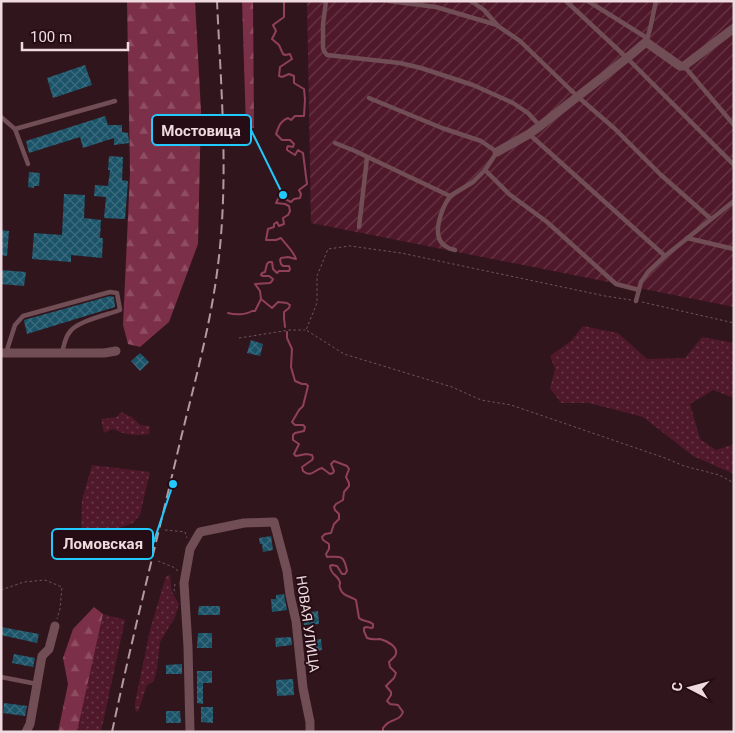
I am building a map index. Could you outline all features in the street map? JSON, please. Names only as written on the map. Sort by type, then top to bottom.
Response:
[{"type":"street","points":[[497,152],[530,134],[627,58],[646,40],[680,66],[684,66],[734,28]]},
{"type":"street","points":[[4,353],[104,353],[116,351]]},
{"type":"street","name":"НОВАЯ УЛИЦА","points":[[190,732],[184,584],[190,549],[200,532],[244,523],[274,522],[287,571],[296,621],[310,732]]},
{"type":"street","points":[[26,732],[30,724],[42,656],[49,649],[55,626]]},
{"type":"lane","points":[[326,1],[323,40],[324,52],[327,55],[400,63],[473,84],[513,103],[528,113],[540,126]]},
{"type":"lane","points":[[389,1],[436,7],[498,26]]},
{"type":"lane","points":[[472,1],[484,10],[498,26],[520,41],[577,96],[614,128],[661,175],[711,219]]},
{"type":"lane","points":[[566,1],[627,58],[734,165]]},
{"type":"lane","points":[[588,1],[646,40],[656,1]]},
{"type":"lane","points":[[599,1],[599,9]]},
{"type":"lane","points":[[684,66],[733,121]]},
{"type":"lane","points":[[369,98],[442,128],[481,141],[497,152],[485,170],[473,182],[450,196],[440,215],[439,238],[442,244],[455,250]]},
{"type":"lane","points":[[15,129],[115,101]]},
{"type":"lane","points":[[1,117],[15,129],[28,164]]},
{"type":"lane","points":[[530,134],[665,256]]},
{"type":"lane","points":[[335,143],[450,196]]},
{"type":"lane","points":[[359,226],[367,158]]},
{"type":"lane","points":[[485,170],[509,194],[547,222],[616,284],[638,290]]},
{"type":"lane","points":[[636,301],[641,282],[648,272],[665,256],[734,201]]},
{"type":"lane","points":[[687,238],[734,249]]},
{"type":"lane","points":[[4,353],[15,325],[23,316],[110,292],[117,293],[120,310],[88,320],[69,332],[62,352]]},
{"type":"lane","points":[[1,677],[37,684]]},
{"type":"path","points":[[306,330],[317,303],[317,276],[328,249],[350,246],[401,253],[734,323]]},
{"type":"path","points":[[239,338],[290,330],[306,330],[344,354],[452,387],[480,400],[511,405],[684,466],[719,475],[734,483]]},
{"type":"path","points":[[165,530],[185,532]]},
{"type":"path","points":[[158,561],[174,567]]},
{"type":"path","points":[[1,590],[24,582],[45,580],[62,587],[60,609],[55,626]]},
{"type":"shaded area","points":[[307,1],[734,1],[734,307],[311,223]]},
{"type":"shaded area","points":[[583,326],[618,333],[647,359],[685,358],[702,337],[734,343],[734,398],[713,390],[690,404],[700,439],[716,450],[734,444],[734,474],[693,456],[643,417],[589,403],[561,403],[550,388],[555,369],[550,356],[571,341]]},
{"type":"shaded area","points":[[121,412],[132,417],[140,425],[150,426],[149,434],[121,433],[113,429],[104,433],[101,419],[117,417]]},
{"type":"shaded area","points":[[92,465],[150,472],[140,515],[133,523],[81,540],[82,500]]},
{"type":"shaded area","points":[[170,575],[172,592],[179,604],[175,617],[160,642],[154,681],[147,685],[138,712],[135,710],[135,703],[150,630],[166,576]]},
{"type":"shaded area","points":[[103,614],[125,620],[101,732],[76,732]]},
{"type":"green space","points":[[127,1],[195,1],[201,111],[198,244],[169,322],[140,347],[128,344],[123,325],[130,173]]},
{"type":"green space","points":[[242,1],[253,1],[254,128],[246,128]]},
{"type":"green space","points":[[94,607],[103,614],[78,727],[76,732],[58,732],[68,684],[63,658],[73,629]]},
{"type":"building","points":[[85,65],[92,85],[53,98],[47,78]]},
{"type":"building","points":[[105,116],[108,125],[122,125],[122,132],[128,133],[129,143],[114,145],[114,138],[83,148],[80,137],[29,153],[26,141]]},
{"type":"building","points":[[109,156],[123,157],[122,180],[128,181],[125,219],[104,218],[106,197],[94,196],[95,185],[108,186]]},
{"type":"building","points":[[29,172],[40,173],[39,186],[34,186],[34,188],[28,187]]},
{"type":"building","points":[[64,194],[85,195],[84,218],[101,220],[100,238],[103,238],[102,258],[71,255],[71,262],[32,259],[34,233],[62,235]]},
{"type":"building","points":[[1,230],[9,231],[7,256],[1,255]]},
{"type":"building","points":[[1,270],[26,272],[24,286],[1,284]]},
{"type":"building","points":[[110,296],[114,297],[115,307],[27,334],[24,320]]},
{"type":"building","points":[[251,340],[263,344],[260,356],[247,353]]},
{"type":"building","points":[[140,353],[149,362],[140,371],[131,361]]},
{"type":"building","points":[[271,536],[273,550],[263,552],[259,538]]},
{"type":"building","points":[[284,594],[287,610],[272,612],[271,599],[276,599],[276,595]]},
{"type":"building","points":[[199,606],[220,606],[220,615],[198,615]]},
{"type":"building","points":[[318,611],[319,624],[304,625],[303,613]]},
{"type":"building","points":[[1,627],[39,634],[37,643],[1,635]]},
{"type":"building","points":[[198,633],[212,633],[212,648],[197,648]]},
{"type":"building","points":[[291,637],[292,645],[276,647],[275,638]]},
{"type":"building","points":[[321,639],[322,650],[310,652],[309,641]]},
{"type":"building","points":[[14,654],[35,658],[33,667],[12,663]]},
{"type":"building","points":[[182,664],[182,674],[166,674],[166,665]]},
{"type":"building","points":[[197,671],[212,671],[212,683],[203,683],[203,704],[197,703]]},
{"type":"building","points":[[293,679],[294,695],[277,696],[276,680]]},
{"type":"building","points":[[4,703],[27,706],[25,716],[3,713]]},
{"type":"building","points":[[201,707],[213,707],[213,723],[201,722]]},
{"type":"building","points":[[166,711],[180,711],[181,723],[166,723]]},
{"type":"waterway","points":[[284,1],[284,17],[273,25],[276,31],[272,39],[279,45],[283,54],[290,54],[292,59],[280,67],[279,76],[282,77],[289,74],[294,76],[294,83],[304,89],[304,116],[295,116],[291,120],[285,119],[280,124],[276,134],[282,140],[290,140],[294,144],[293,147],[288,146],[287,150],[295,155],[298,150],[303,153],[307,184],[299,190],[300,198],[294,199],[291,202],[285,199],[283,195],[280,195],[276,203],[289,206],[290,211],[283,218],[284,224],[279,226],[277,222],[274,224],[274,227],[268,229],[266,240],[281,238],[296,259],[281,258],[281,264],[289,266],[290,269],[289,271],[279,271],[277,273],[273,269],[272,262],[269,262],[265,272],[261,275],[269,276],[273,279],[272,281],[270,283],[255,284],[260,291],[261,299],[272,308],[278,302],[290,305],[284,312],[285,327]]},
{"type":"waterway","points":[[228,313],[240,314],[255,311],[261,299]]},
{"type":"waterway","points":[[287,332],[287,338],[292,349],[291,367],[295,381],[308,386],[303,406],[292,422],[295,425],[303,425],[305,427],[304,431],[293,435],[293,440],[299,444],[294,454],[296,456],[312,455],[312,460],[302,467],[303,471],[308,474],[322,468],[330,474],[333,473],[331,464],[334,461],[347,466],[349,469],[346,477],[349,486],[344,492],[343,500],[334,507],[339,514],[339,519],[334,524],[331,533],[325,534],[322,537],[329,544],[327,557],[341,558],[345,562],[347,571],[345,574],[342,574],[337,566],[332,565],[330,566],[332,573],[338,578],[342,593],[356,600],[359,618],[373,624],[372,628],[364,628],[367,638],[383,640],[392,645],[396,650],[395,656],[389,662],[390,667],[396,673],[386,686],[391,692],[387,701],[390,704],[398,705],[403,712],[399,718],[386,724],[383,732]]},
{"type":"railway","points":[[112,732],[202,352],[215,287],[221,232],[224,166],[217,1]]},
{"type":"place","name":"Мостовица","points":[[283,195]]},
{"type":"place","name":"Ломовская","points":[[173,484]]}]
